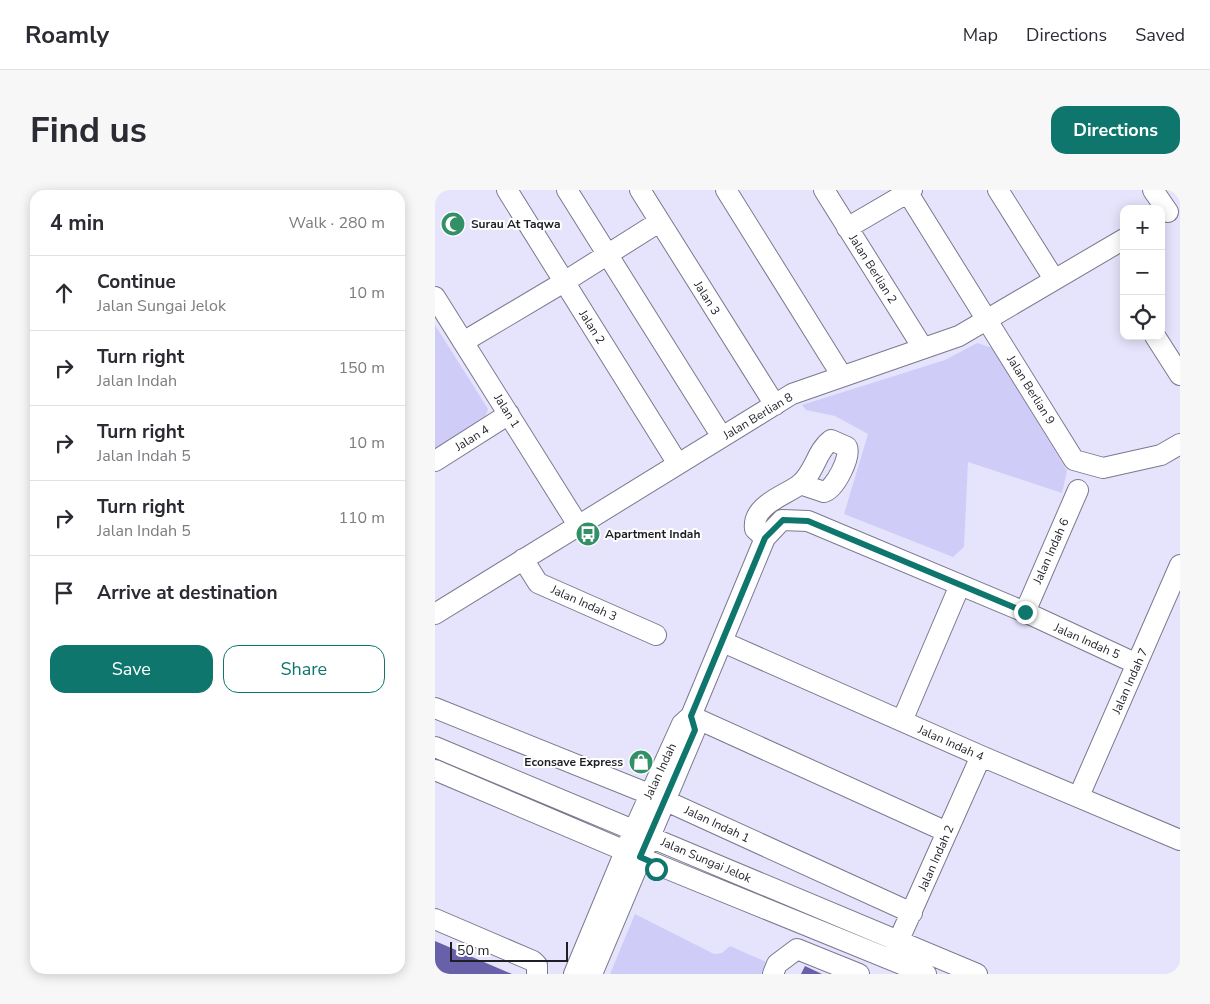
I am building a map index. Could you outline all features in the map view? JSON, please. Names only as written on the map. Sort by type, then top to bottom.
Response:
[{"type":"street","name":"Jalan 2","points":[[507,190],[678,464]]},
{"type":"street","points":[[567,190],[722,437]]},
{"type":"street","points":[[726,190],[842,376]]},
{"type":"street","name":"Jalan Berlian 2","points":[[824,190],[923,348]]},
{"type":"street","points":[[998,190],[1055,280]]},
{"type":"street","points":[[1153,190],[1170,211]]},
{"type":"street","points":[[847,228],[908,191]]},
{"type":"street","name":"Jalan Berlian 9","points":[[908,191],[1074,460],[1103,468],[1161,455],[1180,444]]},
{"type":"street","name":"Jalan 3","points":[[648,193],[659,222],[775,405]]},
{"type":"street","points":[[463,342],[564,282],[659,222]]},
{"type":"street","name":"Jalan Berlian 8","points":[[435,614],[792,394],[959,336],[1120,240]]},
{"type":"street","name":"Jalan 1","points":[[435,297],[578,525]]},
{"type":"street","points":[[1158,340],[1180,375]]},
{"type":"street","name":"Jalan 4","points":[[435,461],[509,414]]},
{"type":"street","points":[[765,538],[755,529],[754,523],[763,508],[800,484]]},
{"type":"street","name":"Jalan Indah 6","points":[[1025,612],[1078,490]]},
{"type":"street","name":"Jalan Indah 5","points":[[765,538],[783,520],[808,521],[1025,612],[1137,664]]},
{"type":"street","name":"Jalan Indah","points":[[600,933],[655,802],[695,730],[691,716],[765,538]]},
{"type":"street","name":"Jalan Indah 3","points":[[523,559],[538,582],[657,634]]},
{"type":"street","name":"Jalan Indah 7","points":[[1079,796],[1180,565]]},
{"type":"street","points":[[902,721],[959,585]]},
{"type":"street","name":"Jalan Indah 4","points":[[723,642],[981,756],[1180,840]]},
{"type":"street","name":"Jalan Indah 1","points":[[435,708],[912,914]]},
{"type":"street","points":[[691,716],[947,832]]},
{"type":"street","name":"Jalan Sungai Jelok","points":[[435,747],[667,844],[895,950],[926,974]]},
{"type":"street","name":"Jalan Indah 2","points":[[895,950],[981,756]]},
{"type":"street","name":"Jalan Sungai Jelok","points":[[435,770],[663,867],[895,950],[977,974]]},
{"type":"street","points":[[610,820],[630,814],[655,802],[667,844]]},
{"type":"street","points":[[595,839],[603,848],[617,892],[641,875],[663,867]]},
{"type":"street","points":[[435,919],[533,961],[537,965],[537,974]]},
{"type":"street","points":[[574,974],[600,933]]},
{"type":"street","points":[[591,974],[600,933]]},
{"type":"street","points":[[773,974],[777,964],[797,949],[859,974]]},
{"type":"shaded area","points":[[435,325],[488,409],[484,421],[435,449]]},
{"type":"shaded area","points":[[977,343],[993,348],[1067,471],[1062,493],[968,462],[964,547],[953,557],[844,514],[868,434],[835,416],[806,410],[802,405],[945,360]]},
{"type":"shaded area","points":[[635,914],[714,954],[722,953],[730,946],[766,962],[761,974],[610,974]]},
{"type":"building","points":[[435,941],[512,974],[435,974]]},
{"type":"building","points":[[805,966],[822,974],[801,974]]},
{"type":"place","name":"Surau At Taqwa","points":[[453,224]]},
{"type":"place","name":"Apartment Indah","points":[[588,534]]},
{"type":"place","name":"Econsave Express","points":[[641,762]]},
{"type":"route","points":[[656,869],[663,867],[640,857],[695,730],[691,716],[765,538],[783,520],[808,521],[1025,612]]}]
